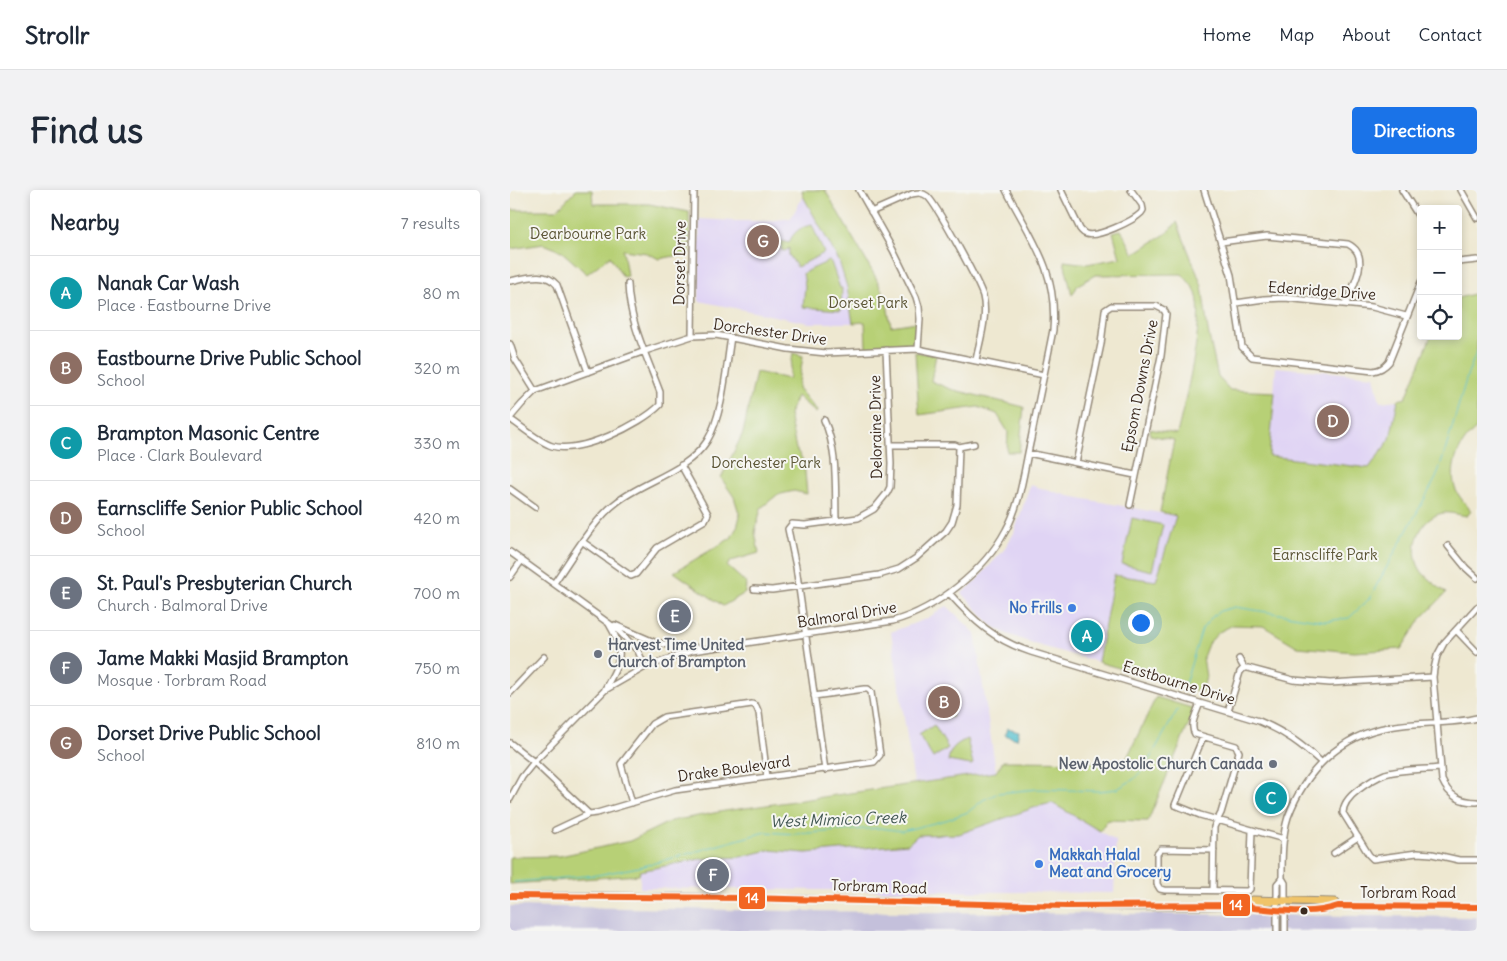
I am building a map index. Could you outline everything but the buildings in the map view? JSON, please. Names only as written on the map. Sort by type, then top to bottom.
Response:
[{"type":"main road","name":"Torbram Road","points":[[510,896],[606,895],[794,898],[1114,908],[1248,905],[1254,908],[1277,905],[1333,908],[1338,906],[1477,907]]},
{"type":"street","name":"Dorset Drive","points":[[692,336],[694,190]]},
{"type":"street","points":[[859,190],[902,266],[916,297],[920,319],[918,349]]},
{"type":"street","name":"Balmoral Drive","points":[[510,799],[522,777],[534,762],[605,690],[645,667],[678,655],[708,648],[900,620],[926,609],[949,593],[988,557],[1007,529],[1017,501],[1053,330],[1054,312],[1053,292],[1045,265],[1006,190]]},
{"type":"street","points":[[1061,190],[1080,229],[1084,234],[1089,235],[1113,228],[1141,213],[1143,210],[1142,205],[1131,190]]},
{"type":"street","points":[[1204,190],[1231,275],[1242,347],[1252,357],[1373,371],[1385,367],[1389,362],[1417,291]]},
{"type":"street","points":[[1402,190],[1417,214]]},
{"type":"street","points":[[1461,190],[1477,218]]},
{"type":"street","points":[[871,212],[919,192],[924,194],[933,203],[983,296],[984,320],[976,360]]},
{"type":"street","points":[[1221,242],[1267,236],[1348,244],[1358,251],[1361,262],[1346,304]]},
{"type":"street","points":[[1462,262],[1477,260]]},
{"type":"street","points":[[510,281],[541,276],[552,279],[557,285],[588,372]]},
{"type":"street","points":[[510,418],[548,445],[558,448],[584,446],[616,433],[654,412],[660,405],[660,392],[632,315],[628,284]]},
{"type":"street","name":"Edenridge Drive","points":[[1236,303],[1264,298],[1285,298],[1382,308],[1406,316]]},
{"type":"street","name":"Epsom Downs Drive","points":[[1076,463],[1101,344],[1105,310],[1111,306],[1156,306],[1164,310],[1166,314],[1161,356],[1130,505]]},
{"type":"street","name":"Dorchester Drive","points":[[510,418],[535,391],[692,336],[716,335],[731,337],[805,352],[826,353],[918,349],[1044,375]]},
{"type":"street","points":[[554,583],[605,512],[617,501],[681,466],[700,450],[706,442],[718,415],[731,337]]},
{"type":"street","points":[[510,344],[515,359],[535,391]]},
{"type":"street","name":"Deloraine Drive","points":[[804,634],[799,586],[789,527],[792,524],[805,525],[858,518],[866,515],[882,501],[890,487],[891,445],[886,350]]},
{"type":"street","points":[[824,420],[829,430],[833,459],[836,520]]},
{"type":"street","points":[[891,445],[955,445],[959,447],[974,444]]},
{"type":"street","points":[[754,589],[772,590],[888,573],[906,565],[946,531],[954,516],[957,505],[959,447]]},
{"type":"street","points":[[1028,453],[1135,475]]},
{"type":"street","points":[[583,542],[630,576],[636,574],[657,548],[705,520],[708,514],[681,466]]},
{"type":"street","points":[[510,489],[535,507]]},
{"type":"street","points":[[1448,546],[1477,578]]},
{"type":"street","points":[[510,552],[607,621],[634,646],[645,667]]},
{"type":"street","points":[[510,577],[522,560]]},
{"type":"street","name":"Eastbourne Drive","points":[[949,593],[982,627],[1010,644],[1030,652],[1228,711],[1280,730],[1295,739],[1321,762]]},
{"type":"street","points":[[1477,608],[1444,643],[1437,656],[1433,677],[1442,780],[1446,789],[1460,800],[1477,802]]},
{"type":"street","points":[[607,621],[654,642],[708,648]]},
{"type":"street","points":[[605,690],[616,670],[620,657],[618,640],[607,621]]},
{"type":"street","points":[[1456,630],[1477,652]]},
{"type":"street","points":[[804,634],[825,770]]},
{"type":"street","points":[[510,693],[544,657]]},
{"type":"street","points":[[1239,659],[1244,668]]},
{"type":"street","points":[[1244,668],[1293,680],[1330,683],[1433,677]]},
{"type":"street","points":[[1228,711],[1240,672],[1244,668]]},
{"type":"street","name":"Drake Boulevard","points":[[555,830],[588,814],[675,790],[874,762],[880,755],[872,696],[868,690],[814,696]]},
{"type":"street","points":[[1200,703],[1193,730],[1196,734],[1236,746],[1239,752],[1221,813],[1214,829],[1213,890]]},
{"type":"street","points":[[632,802],[621,764],[652,724],[664,717],[752,704],[756,706],[759,713],[767,777]]},
{"type":"street","points":[[1277,931],[1277,884],[1282,878],[1284,839],[1288,818],[1298,794],[1321,762],[1344,744],[1372,731],[1398,725],[1477,718]]},
{"type":"street","points":[[1203,737],[1175,805],[1200,815],[1284,839]]},
{"type":"street","points":[[510,744],[534,762],[588,814]]},
{"type":"street","points":[[1440,768],[1386,774],[1354,793],[1344,805],[1343,813],[1368,855],[1373,858],[1417,853],[1459,860],[1477,860]]},
{"type":"street","points":[[1214,850],[1162,849],[1157,854],[1157,884],[1160,889],[1247,891],[1250,889],[1252,830]]},
{"type":"street","points":[[1334,853],[1358,837]]},
{"type":"street","points":[[1282,878],[1286,883],[1285,931]]},
{"type":"shaded area","points":[[803,196],[839,261],[847,287],[853,323],[809,323],[699,301],[699,219],[770,221],[791,218]]},
{"type":"shaded area","points":[[1276,367],[1374,376],[1380,402],[1398,400],[1390,439],[1369,468],[1269,456]]},
{"type":"shaded area","points":[[1030,485],[1069,496],[1176,516],[1156,582],[1114,575],[1098,662],[1034,644],[1005,633],[991,625],[962,593],[972,585],[1003,551],[1014,533]]},
{"type":"shaded area","points":[[947,606],[975,633],[996,772],[914,783],[891,632],[926,619]]},
{"type":"shaded area","points":[[1052,803],[1116,841],[1114,893],[640,888],[640,871],[700,859],[740,857],[769,850],[806,853],[918,835],[959,834]]},
{"type":"shaded area","points":[[510,906],[790,911],[1477,917],[1477,931],[510,931]]},
{"type":"green space","name":"Dearbourne Park","points":[[576,190],[592,190],[593,204],[649,204],[689,212],[690,253],[659,259],[647,253],[623,250],[627,276],[623,277],[610,256],[587,274],[561,251],[544,244],[510,249],[510,210],[557,210]]},
{"type":"green space","name":"Dorset Park","points":[[802,190],[825,190],[875,276],[886,299],[891,326],[917,322],[914,345],[866,348],[865,322],[853,323],[847,287],[839,261],[803,196]]},
{"type":"green space","name":"Earnscliffe Park","points":[[1177,222],[1202,286],[1208,331],[1218,377],[1230,390],[1275,392],[1269,456],[1369,468],[1390,439],[1398,400],[1406,398],[1429,340],[1462,340],[1462,297],[1477,293],[1477,428],[1461,447],[1453,471],[1455,488],[1471,511],[1467,516],[1443,513],[1435,516],[1422,527],[1416,544],[1417,561],[1420,569],[1428,579],[1446,593],[1420,620],[1401,649],[1354,652],[1298,647],[1263,626],[1233,625],[1219,632],[1208,644],[1203,657],[1206,677],[1202,692],[1098,662],[1114,575],[1156,581],[1176,516],[1160,512],[1174,440],[1150,435],[1150,429],[1177,434],[1193,362],[1198,305],[1195,290],[1182,274],[1095,275],[1078,285],[1072,295],[1064,261],[1087,264],[1120,258],[1113,232],[1121,230],[1134,254],[1167,233]]},
{"type":"green space","points":[[812,225],[824,253],[797,267],[789,255],[789,248],[785,251],[781,250],[782,241],[789,243],[798,231]]},
{"type":"green space","points":[[829,261],[840,288],[842,288],[841,310],[803,307],[805,286],[803,273]]},
{"type":"green space","points":[[915,352],[936,355],[931,381],[950,389],[1024,407],[1019,452],[1007,452],[1008,432],[997,414],[978,407],[919,415]]},
{"type":"green space","name":"Dorchester Park","points":[[793,353],[803,356],[798,388],[817,411],[816,413],[797,396],[789,415],[796,449],[804,462],[807,494],[794,491],[777,495],[761,508],[755,532],[759,553],[731,561],[727,566],[746,583],[745,593],[723,606],[674,572],[731,538],[737,527],[740,516],[734,497],[721,478],[743,433],[756,372],[789,379]]},
{"type":"green space","points":[[1132,518],[1163,525],[1152,571],[1122,564]]},
{"type":"green space","points":[[1156,697],[1195,709],[1148,821],[1107,820],[1100,831],[1052,803],[959,834],[918,835],[908,844],[806,853],[769,850],[740,857],[700,859],[640,871],[639,875],[510,884],[510,857],[560,856],[630,841],[671,821],[725,811],[996,772],[1003,761],[1125,762]]},
{"type":"green space","points":[[951,707],[953,717],[943,719],[941,710]]},
{"type":"green space","points":[[934,725],[948,748],[933,758],[919,735]]},
{"type":"green space","points":[[967,739],[973,764],[948,761],[954,747]]},
{"type":"water","points":[[1007,728],[1019,731],[1017,739],[1005,735]]},
{"type":"waterway","name":"West Mimico Creek","points":[[1185,684],[1202,629],[1220,611],[1235,607],[1325,621],[1349,618],[1369,599],[1436,478],[1468,373],[1477,351]]},
{"type":"waterway","name":"West Mimico Creek","points":[[514,882],[597,875],[644,866],[765,832],[795,834],[880,828],[902,831],[946,820],[968,812],[983,800],[998,793],[1037,789],[1099,791],[1117,789],[1134,779],[1145,767],[1178,709]]},
{"type":"transit line","name":"14","points":[[510,896],[744,898],[1066,906],[1248,905],[1254,908],[1296,911],[1328,909],[1338,906],[1477,907]]},
{"type":"place","name":"Dorset Drive Public School","points":[[763,241]]},
{"type":"place","name":"Earnscliffe Senior Public School","points":[[1333,421]]},
{"type":"place","name":"No Frills","points":[[1072,608]]},
{"type":"place","name":"St. Paul's Presbyterian Church","points":[[675,616]]},
{"type":"place","name":"Nanak Car Wash","points":[[1087,636]]},
{"type":"place","name":"Harvest Time United Church of Brampton","points":[[598,654]]},
{"type":"place","name":"Eastbourne Drive Public School","points":[[944,702]]},
{"type":"place","name":"New Apostolic Church Canada","points":[[1273,764]]},
{"type":"place","name":"Brampton Masonic Centre","points":[[1271,798]]},
{"type":"place","name":"Makkah Halal Meat and Grocery","points":[[1039,864]]},
{"type":"place","name":"Jame Makki Masjid Brampton","points":[[713,875]]}]
